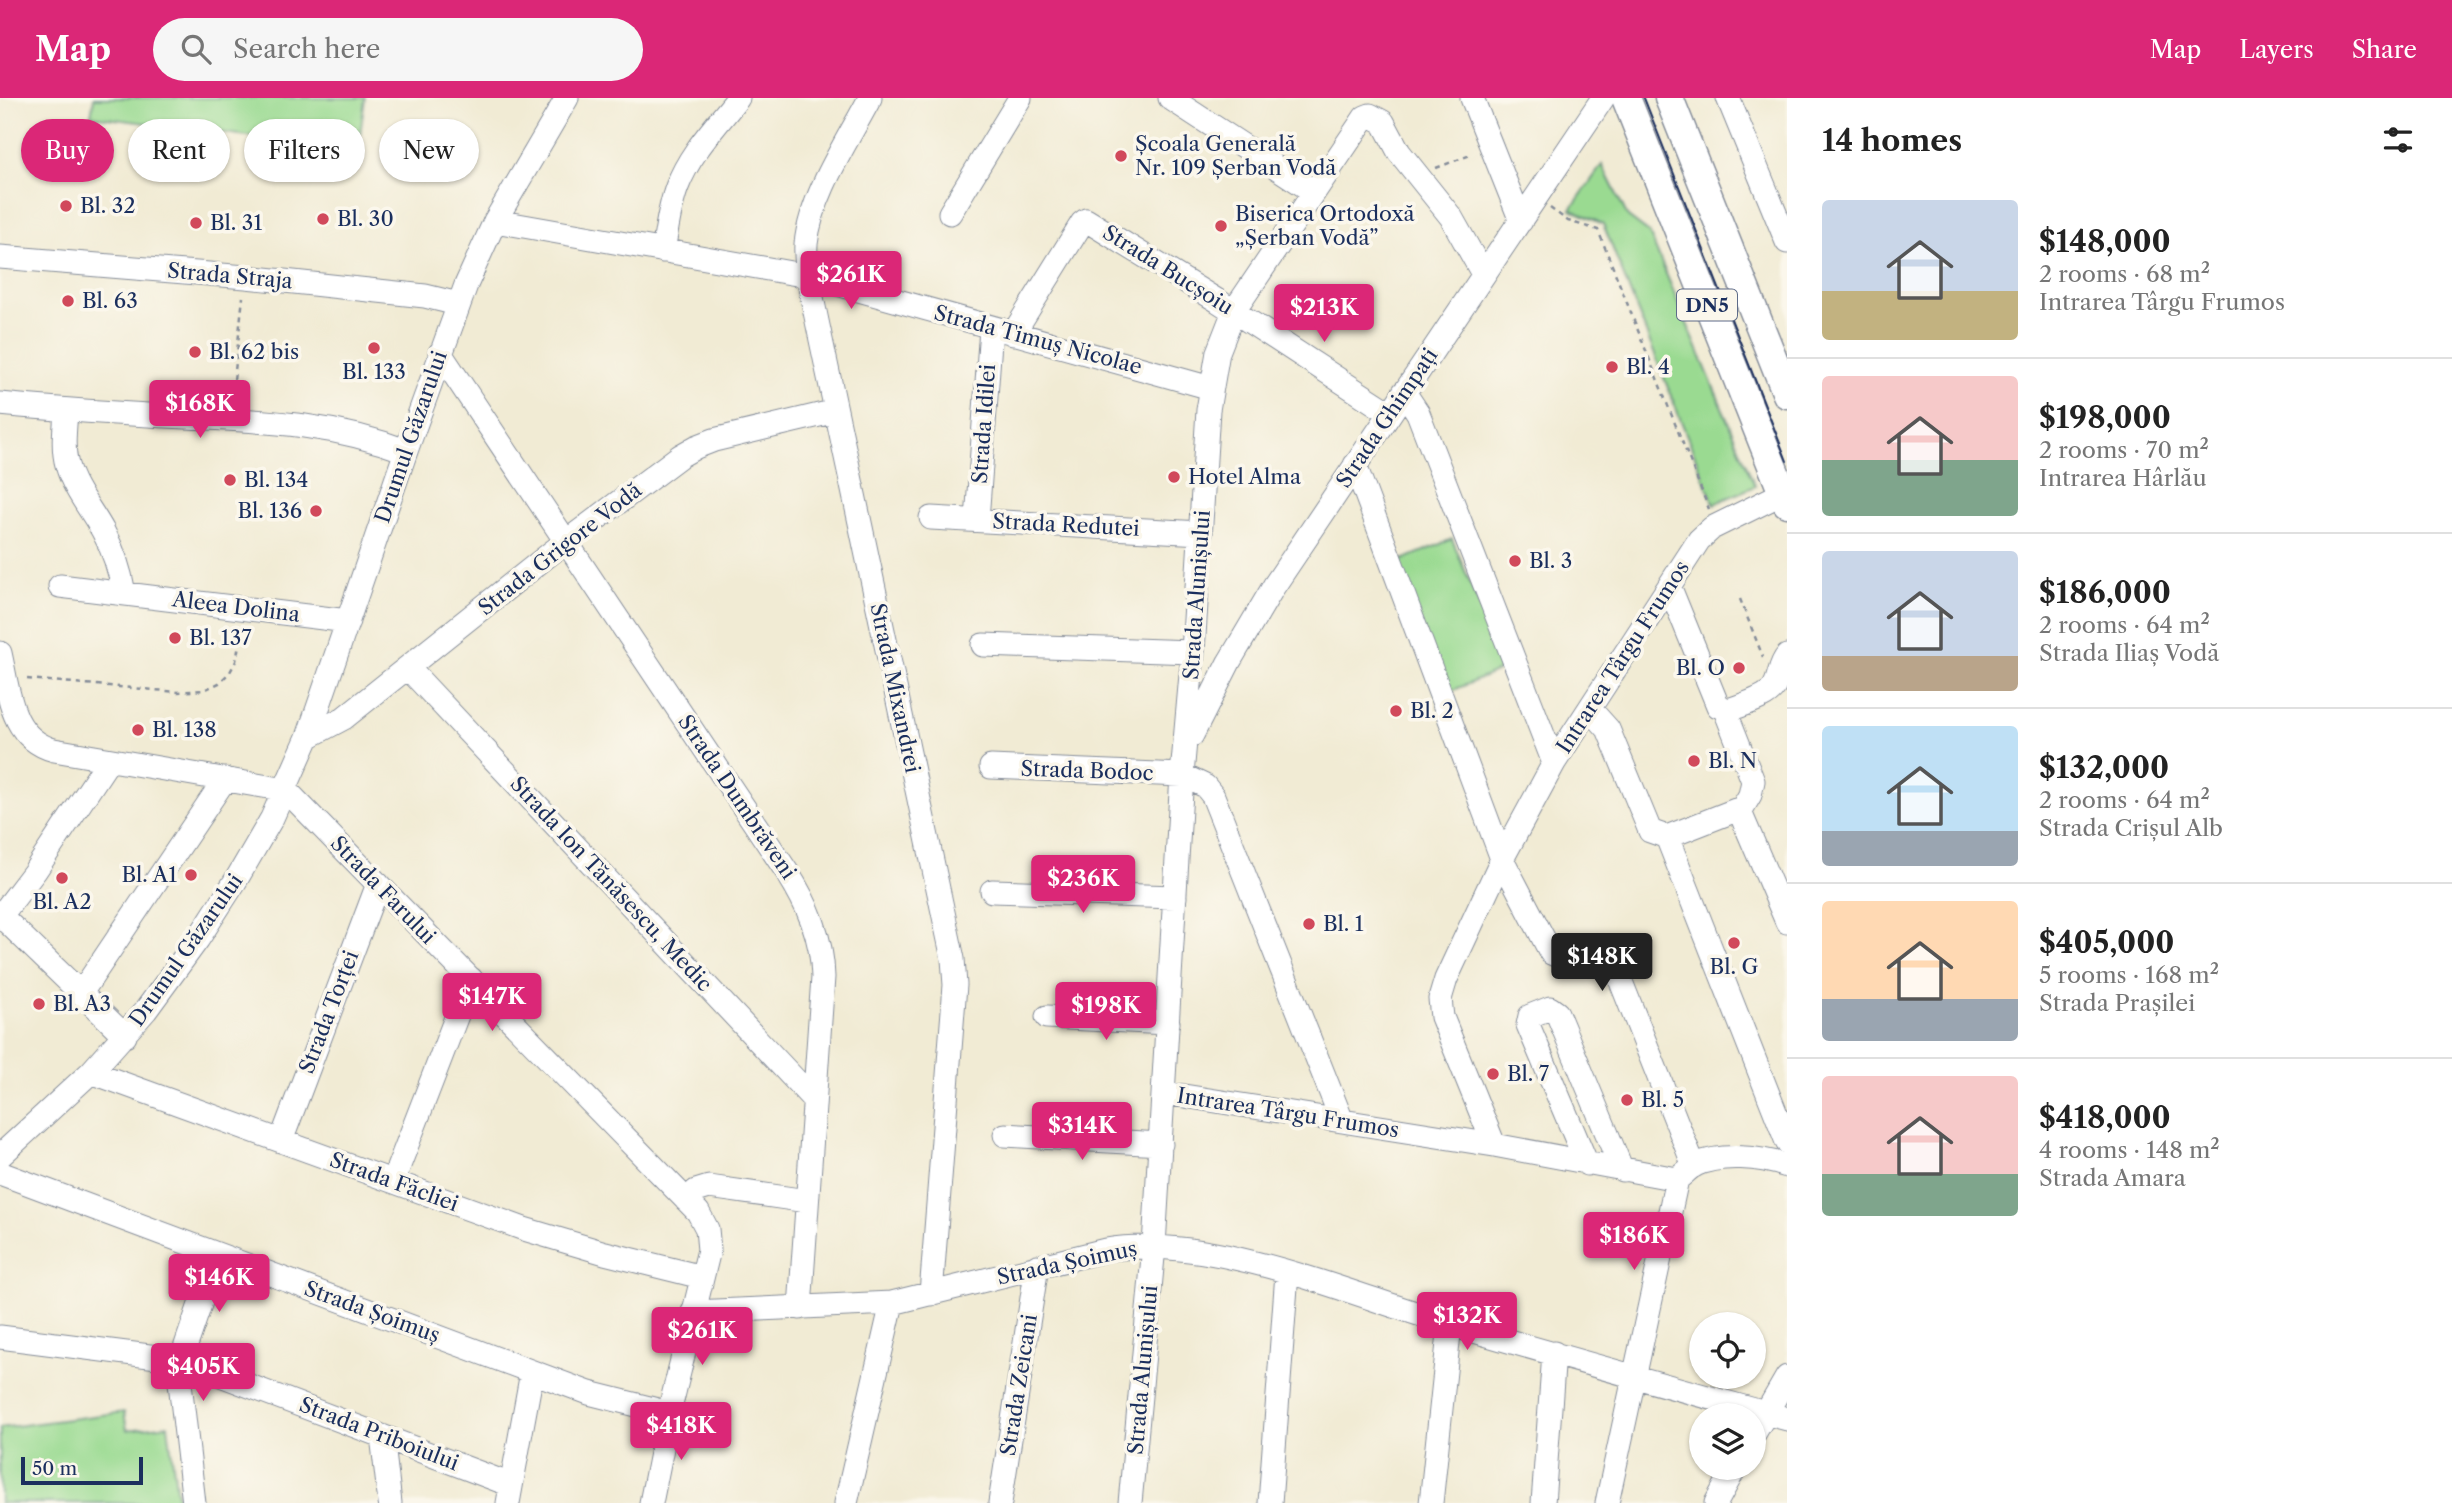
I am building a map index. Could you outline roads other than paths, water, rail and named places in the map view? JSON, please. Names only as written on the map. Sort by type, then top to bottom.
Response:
[{"type":"main road","name":"DN5","points":[[1626,98],[1785,498]]},
{"type":"main road","name":"DN5","points":[[1669,98],[1787,394]]},
{"type":"street","name":"Drumul Găzarului","points":[[0,1156],[91,1072],[125,1036],[174,972],[236,880],[286,790],[307,737],[458,304],[495,221],[567,98]]},
{"type":"street","points":[[663,251],[671,205],[680,179],[687,165],[738,98]]},
{"type":"street","name":"Strada Mixandrei","points":[[870,98],[817,202],[806,246],[807,276],[953,959],[954,998],[931,1293]]},
{"type":"street","points":[[950,213],[1020,98]]},
{"type":"street","points":[[1170,98],[1314,192]]},
{"type":"street","points":[[1472,98],[1521,220]]},
{"type":"street","name":"Strada Ghimpați","points":[[1186,747],[1255,617],[1603,98]]},
{"type":"street","points":[[1728,98],[1787,242]]},
{"type":"street","name":"Strada Alunișului","points":[[1130,1503],[1165,1093],[1182,775],[1194,652],[1208,410],[1222,337],[1234,311],[1365,117],[1370,115],[1383,122],[1399,152],[1451,217],[1483,274]]},
{"type":"street","name":"Strada Bucșoiu","points":[[1086,220],[1234,311],[1390,413]]},
{"type":"street","name":"Strada Idilei","points":[[977,520],[1002,331],[1086,220]]},
{"type":"street","name":"Strada Timuș Nicolae","points":[[495,221],[807,276],[1211,388]]},
{"type":"street","name":"Strada Straja","points":[[0,257],[246,277],[425,296],[458,304]]},
{"type":"street","name":"Strada Dumbrăveni","points":[[440,353],[787,872],[809,911],[818,936],[822,963],[800,1308]]},
{"type":"street","points":[[1404,392],[1418,413],[1554,763]]},
{"type":"street","points":[[0,404],[66,411],[318,426],[360,435],[406,450]]},
{"type":"street","points":[[66,411],[64,451],[67,463],[79,494],[110,545],[121,573],[124,593]]},
{"type":"street","name":"Strada Grigore Vodă","points":[[307,737],[326,730],[344,718],[566,542],[696,447],[714,440],[836,411]]},
{"type":"street","points":[[1355,465],[1502,859],[1551,953],[1566,959],[1604,954],[1612,959],[1686,1172],[1634,1375],[1607,1503]]},
{"type":"street","name":"Intrarea Târgu Frumos","points":[[1494,1145],[1442,1017],[1440,999],[1446,979],[1502,859],[1554,763],[1699,540],[1728,520],[1785,498]]},
{"type":"street","name":"Strada Redutei","points":[[931,518],[1201,533]]},
{"type":"street","name":"Aleea Dolina","points":[[60,586],[348,621]]},
{"type":"street","points":[[1670,588],[1718,706],[1729,710],[1763,695],[1774,686],[1787,656]]},
{"type":"street","points":[[983,645],[1194,652]]},
{"type":"street","points":[[3,666],[20,724],[24,733],[36,744],[54,750],[286,790]]},
{"type":"street","name":"Strada Ion Tănăsescu, Medic","points":[[408,668],[814,1100]]},
{"type":"street","points":[[1590,709],[1608,729],[1650,831],[1667,837],[1736,810],[1740,811]]},
{"type":"street","points":[[1725,710],[1753,781],[1750,795],[1740,811]]},
{"type":"street","name":"Drumul Găzarului","points":[[109,760],[35,871],[1,916],[125,1036]]},
{"type":"street","name":"Strada Bodoc","points":[[991,767],[1182,775]]},
{"type":"street","points":[[1182,775],[1205,786],[1213,796],[1342,1121]]},
{"type":"street","points":[[81,993],[225,779]]},
{"type":"street","name":"Strada Farului","points":[[286,790],[698,1212],[707,1229],[709,1250],[669,1413],[651,1503]]},
{"type":"street","points":[[1740,811],[1787,922]]},
{"type":"street","points":[[1667,837],[1787,1142]]},
{"type":"street","name":"Strada Torței","points":[[281,1141],[378,884]]},
{"type":"street","points":[[992,891],[1175,897]]},
{"type":"street","points":[[393,1181],[471,979]]},
{"type":"street","points":[[1587,1164],[1528,1025],[1530,1016],[1550,1008],[1557,1013],[1622,1170]]},
{"type":"street","points":[[1047,1017],[1168,1023]]},
{"type":"street","name":"Strada Făcliei","points":[[91,1072],[535,1233],[702,1277]]},
{"type":"street","name":"Intrarea Târgu Frumos","points":[[1165,1093],[1494,1145],[1622,1170],[1686,1172],[1719,1159],[1741,1158],[1765,1160],[1787,1166]]},
{"type":"street","points":[[1004,1135],[1161,1144]]},
{"type":"street","name":"Strada Șoimuș","points":[[0,1173],[532,1372],[600,1396],[669,1413]]},
{"type":"street","points":[[686,1200],[696,1191],[709,1187],[807,1201]]},
{"type":"street","name":"Strada Șoimuș","points":[[693,1312],[892,1303],[1106,1250],[1154,1246],[1227,1257],[1287,1273],[1450,1324],[1776,1416]]},
{"type":"street","points":[[194,1503],[179,1387],[181,1360],[217,1255]]},
{"type":"street","name":"Strada Zeicani","points":[[1000,1503],[1037,1266]]},
{"type":"street","points":[[1270,1503],[1287,1273]]},
{"type":"street","points":[[846,1503],[892,1303]]},
{"type":"street","points":[[1431,1503],[1450,1324]]},
{"type":"street","name":"Strada Priboiului","points":[[0,1337],[181,1360],[382,1436],[510,1494]]},
{"type":"street","points":[[1543,1503],[1554,1353]]},
{"type":"street","points":[[510,1494],[532,1372]]},
{"type":"street","points":[[1776,1416],[1787,1377]]},
{"type":"street","points":[[382,1436],[390,1503]]},
{"type":"street","points":[[1716,1503],[1728,1480]]},
{"type":"tram line","points":[[1644,98],[1787,461]]},
{"type":"place","name":"Școala Generală Nr. 109 Șerban Vodă","points":[[1121,156]]},
{"type":"place","name":"Bl. 32","points":[[66,206]]},
{"type":"place","name":"Bl. 30","points":[[323,219]]},
{"type":"place","name":"Bl. 31","points":[[196,223]]},
{"type":"place","name":"Biserica Ortodoxă „Șerban Vodă”","points":[[1221,226]]},
{"type":"place","name":"Bl. 63","points":[[68,301]]},
{"type":"place","name":"Bl. 133","points":[[374,348]]},
{"type":"place","name":"Bl. 62 bis","points":[[195,352]]},
{"type":"place","name":"Bl. 4","points":[[1612,367]]},
{"type":"place","name":"Hotel Alma","points":[[1174,477]]},
{"type":"place","name":"Bl. 134","points":[[230,480]]},
{"type":"place","name":"Bl. 136","points":[[316,511]]},
{"type":"place","name":"Bl. 3","points":[[1515,561]]},
{"type":"place","name":"Bl. 137","points":[[175,638]]},
{"type":"place","name":"Bl. O","points":[[1739,668]]},
{"type":"place","name":"Bl. 2","points":[[1396,711]]},
{"type":"place","name":"Bl. 138","points":[[138,730]]},
{"type":"place","name":"Bl. N","points":[[1694,761]]},
{"type":"place","name":"Bl. A1","points":[[191,875]]},
{"type":"place","name":"Bl. A2","points":[[62,878]]},
{"type":"place","name":"Bl. 1","points":[[1309,924]]},
{"type":"place","name":"Bl. G","points":[[1734,943]]},
{"type":"place","name":"Bl. A3","points":[[39,1004]]},
{"type":"place","name":"Bl. 7","points":[[1493,1074]]},
{"type":"place","name":"Bl. 5","points":[[1627,1100]]}]
